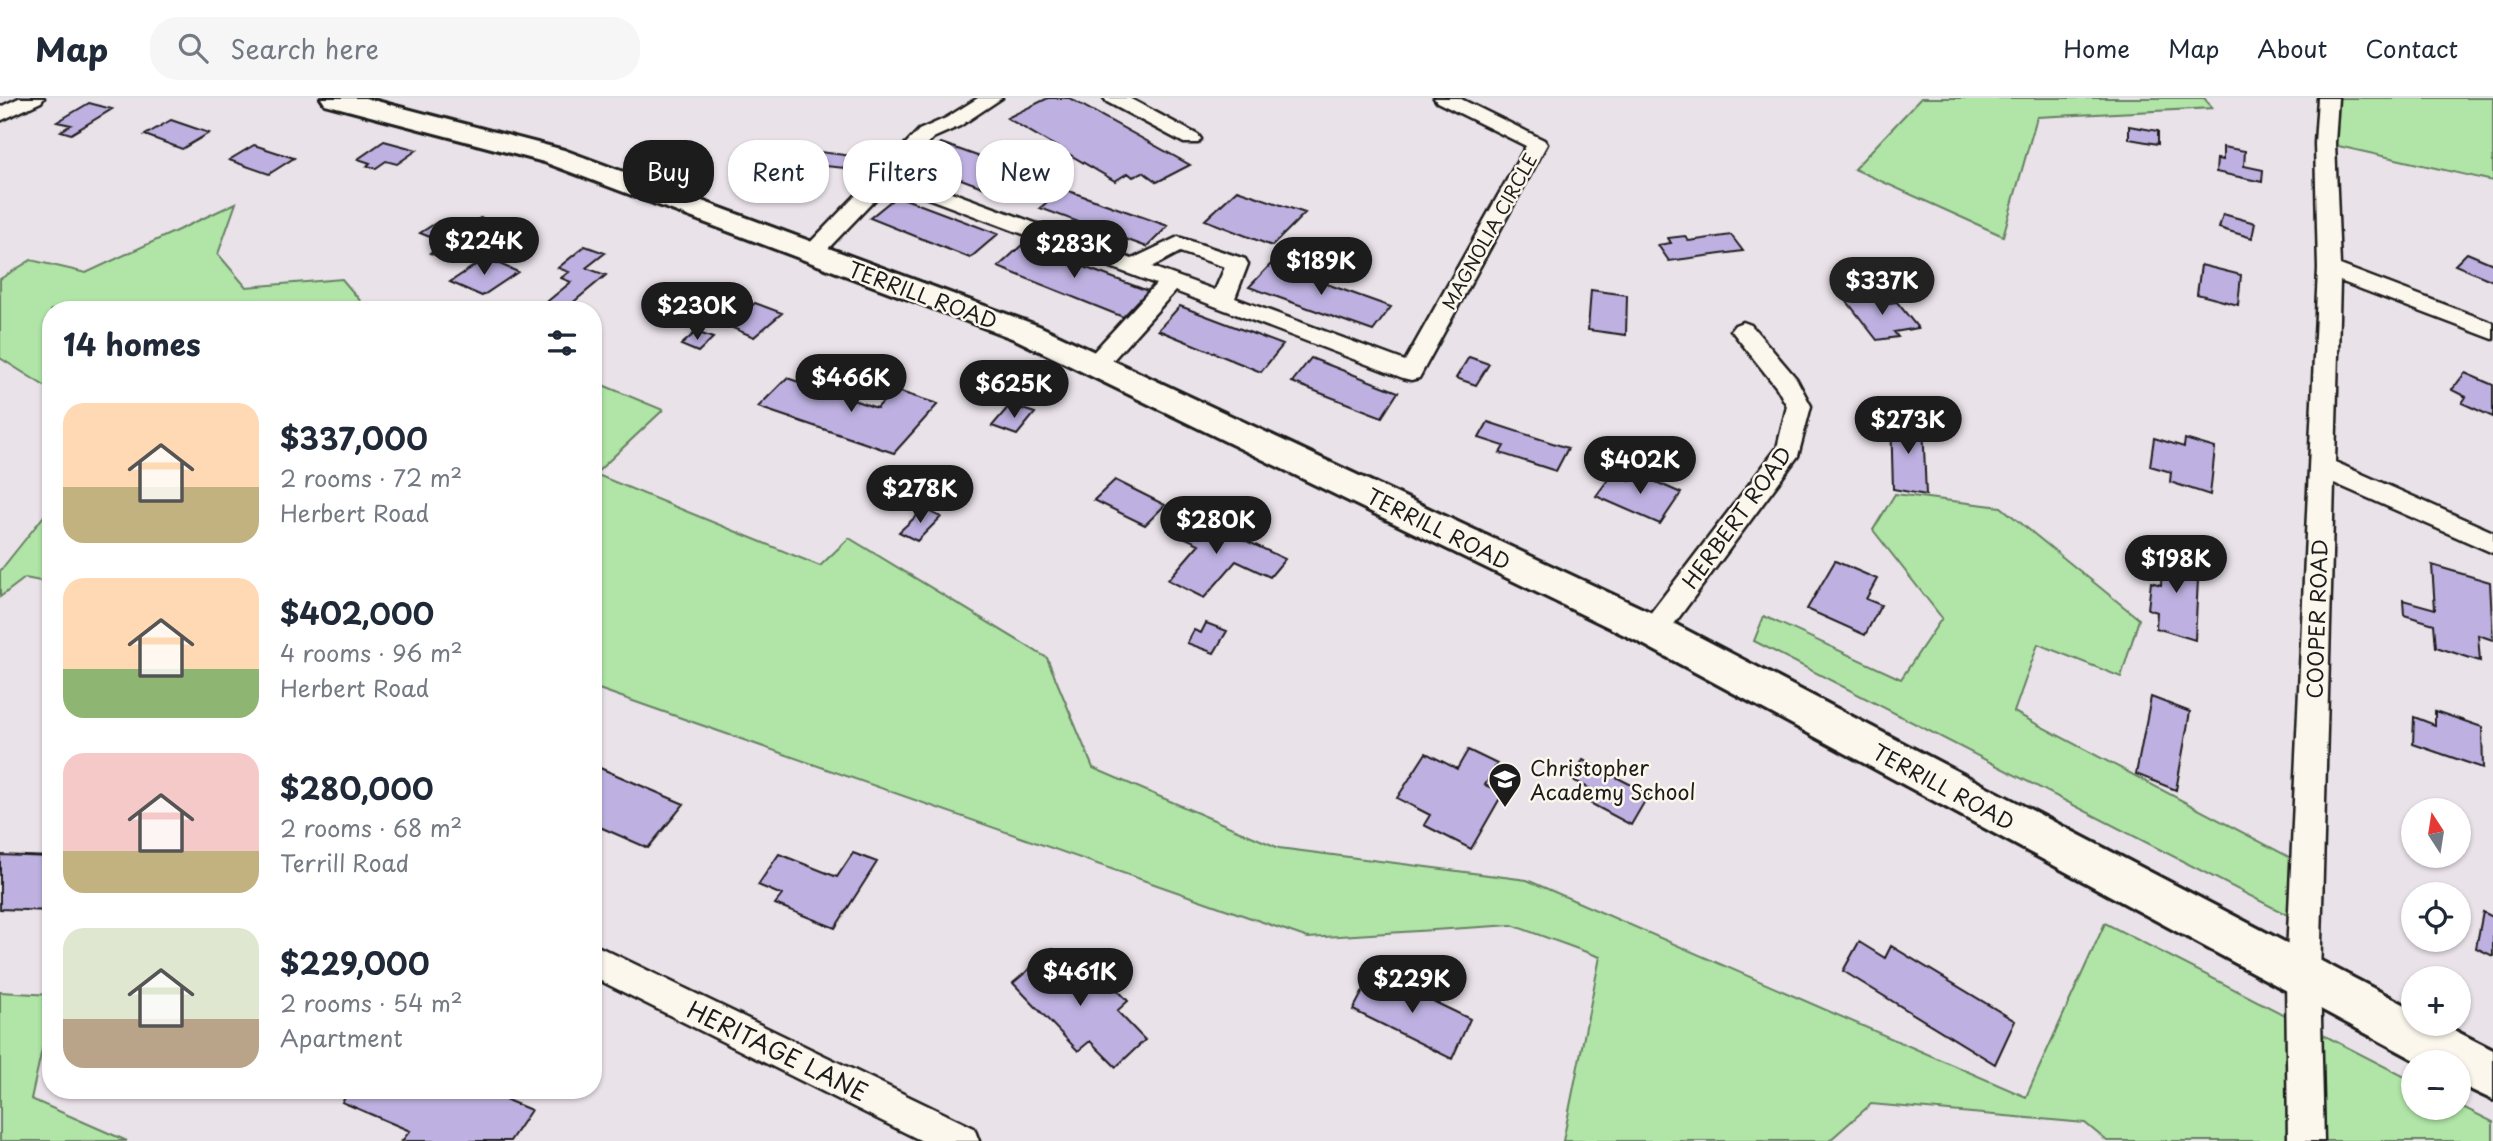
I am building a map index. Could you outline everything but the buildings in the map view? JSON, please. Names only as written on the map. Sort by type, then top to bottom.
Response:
[{"type":"street","points":[[0,115],[34,98]]},
{"type":"street","name":"TERRILL ROAD","points":[[334,98],[554,156],[1028,334],[1653,631],[2493,1076]]},
{"type":"street","points":[[920,140],[926,134],[953,122],[992,98]]},
{"type":"street","points":[[1114,98],[1191,139]]},
{"type":"street","name":"MAGNOLIA CIRCLE","points":[[1222,301],[1411,372],[1537,144],[1444,98]]},
{"type":"street","name":"COOPER ROAD","points":[[2306,1141],[2303,977],[2329,269],[2325,143],[2328,98]]},
{"type":"street","points":[[811,253],[859,203]]},
{"type":"street","points":[[960,203],[1133,268],[1222,301],[1237,264],[1178,244],[1133,268]]},
{"type":"street","points":[[2329,269],[2493,331]]},
{"type":"street","points":[[1095,365],[1171,282]]},
{"type":"street","name":"HERBERT ROAD","points":[[1653,631],[1789,450],[1800,406],[1787,384],[1743,330]]},
{"type":"street","points":[[2322,467],[2493,543]]},
{"type":"street","name":"HERITAGE LANE","points":[[602,964],[961,1141]]},
{"type":"green space","points":[[1921,98],[2204,98],[2213,108],[2037,117],[2003,236],[1854,169]]},
{"type":"green space","points":[[2328,98],[2493,98],[2493,181],[2325,143]]},
{"type":"green space","points":[[236,203],[218,254],[246,287],[342,279],[360,301],[42,301],[42,384],[0,358],[0,279],[31,260],[86,273]]},
{"type":"green space","points":[[602,385],[663,410],[602,467]]},
{"type":"green space","points":[[602,477],[820,566],[849,538],[1047,658],[1093,768],[1279,848],[1527,880],[2026,1097],[2105,923],[2401,1075],[2401,1120],[2471,1120],[2471,1111],[2493,1122],[2493,1141],[2107,1141],[2085,1123],[1871,1104],[1829,1141],[1563,1141],[1600,957],[1512,925],[1308,938],[602,690]]},
{"type":"green space","points":[[1895,494],[2001,507],[2139,619],[2121,677],[2038,644],[2014,712],[2306,866],[2309,926],[1754,641],[1764,616],[1901,679],[1942,618],[1873,530]]},
{"type":"green space","points":[[42,518],[42,581],[25,578],[0,597],[0,571]]},
{"type":"green space","points":[[0,992],[42,994],[42,1050],[31,1099],[127,1141],[0,1141]]},
{"type":"place","name":"Christopher Academy School","points":[[1505,809]]}]
